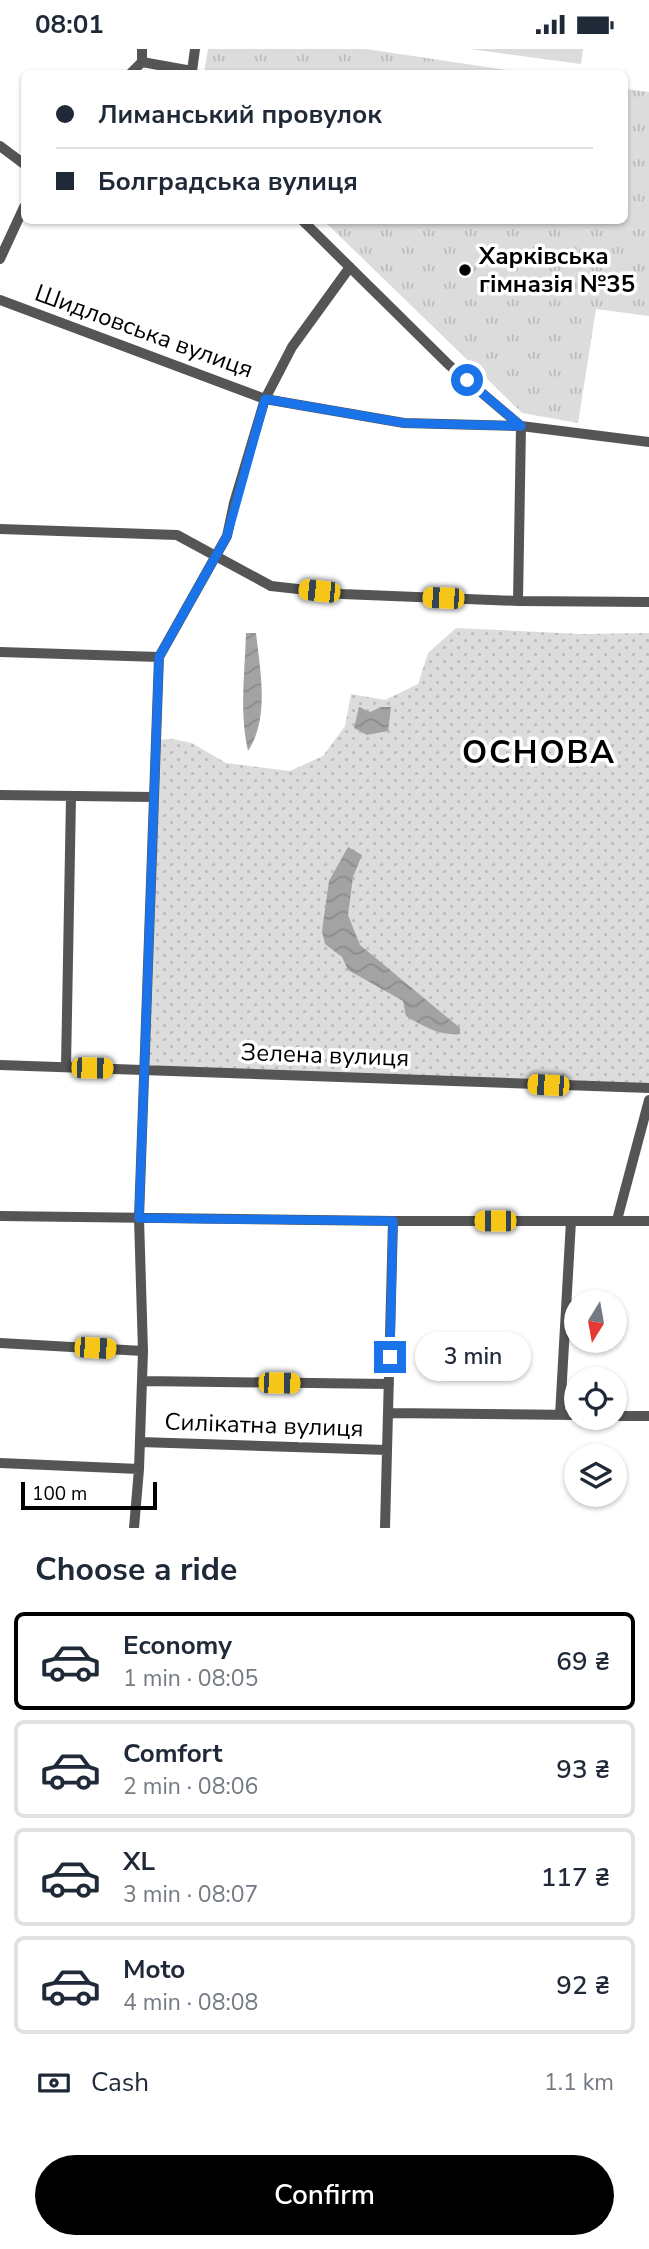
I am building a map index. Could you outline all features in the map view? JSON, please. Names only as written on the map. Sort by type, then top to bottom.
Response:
[{"type":"street","points":[[134,70],[142,62],[142,49]]},
{"type":"street","points":[[192,70],[195,49]]},
{"type":"street","points":[[142,62],[178,70]]},
{"type":"street","points":[[0,146],[21,162]]},
{"type":"street","points":[[0,259],[21,214]]},
{"type":"street","points":[[306,224],[449,365],[521,426],[518,601]]},
{"type":"street","points":[[134,1528],[143,1350],[139,1218],[159,657],[227,536],[265,399],[292,347],[350,267]]},
{"type":"street","name":"Шидловська вулиця","points":[[0,300],[265,399],[404,423],[521,426],[649,442]]},
{"type":"street","points":[[0,529],[177,535],[271,586],[342,594],[518,601],[649,602]]},
{"type":"street","points":[[0,652],[159,657]]},
{"type":"street","points":[[0,795],[153,797]]},
{"type":"street","points":[[66,1067],[71,797]]},
{"type":"street","name":"Зелена вулиця","points":[[0,1065],[649,1088]]},
{"type":"street","points":[[617,1220],[649,1100]]},
{"type":"street","points":[[0,1216],[649,1221]]},
{"type":"street","points":[[385,1528],[393,1221]]},
{"type":"street","points":[[561,1415],[571,1221]]},
{"type":"street","points":[[0,1343],[143,1350]]},
{"type":"street","name":"Силікатна вулиця","points":[[142,1381],[389,1384]]},
{"type":"street","name":"Силікатна вулиця","points":[[388,1413],[561,1415]]},
{"type":"street","points":[[627,1416],[649,1416]]},
{"type":"street","name":"Силікатна вулиця","points":[[140,1442],[387,1450]]},
{"type":"street","points":[[0,1464],[139,1469]]},
{"type":"green space","points":[[208,49],[366,49],[506,70],[204,70]]},
{"type":"green space","points":[[469,49],[583,49],[581,64]]},
{"type":"green space","points":[[628,89],[649,92],[649,316],[596,309],[578,423],[522,413],[327,224],[628,224]]},
{"type":"green space","points":[[456,628],[581,634],[649,633],[649,1088],[145,1069],[155,740],[172,739],[192,743],[226,763],[290,771],[323,756],[345,726],[351,694],[385,700],[418,684],[428,653]]},
{"type":"water","points":[[246,633],[256,633],[262,693],[259,724],[248,751],[243,707]]},
{"type":"water","points":[[359,707],[370,712],[381,707],[391,707],[388,731],[367,735],[354,728]]},
{"type":"water","points":[[348,847],[362,855],[353,877],[348,915],[360,945],[460,1028],[460,1034],[438,1032],[406,1016],[403,1001],[348,970],[342,957],[325,944],[322,931],[329,881]]},
{"type":"place","name":"Харківська гімназія №35","points":[[465,270]]},
{"type":"district","name":"ОСНОВА","points":[[539,752]]},
{"type":"route","points":[[390,1357],[393,1221],[139,1218],[159,657],[227,536],[265,399],[404,423],[521,426],[467,380]]}]
